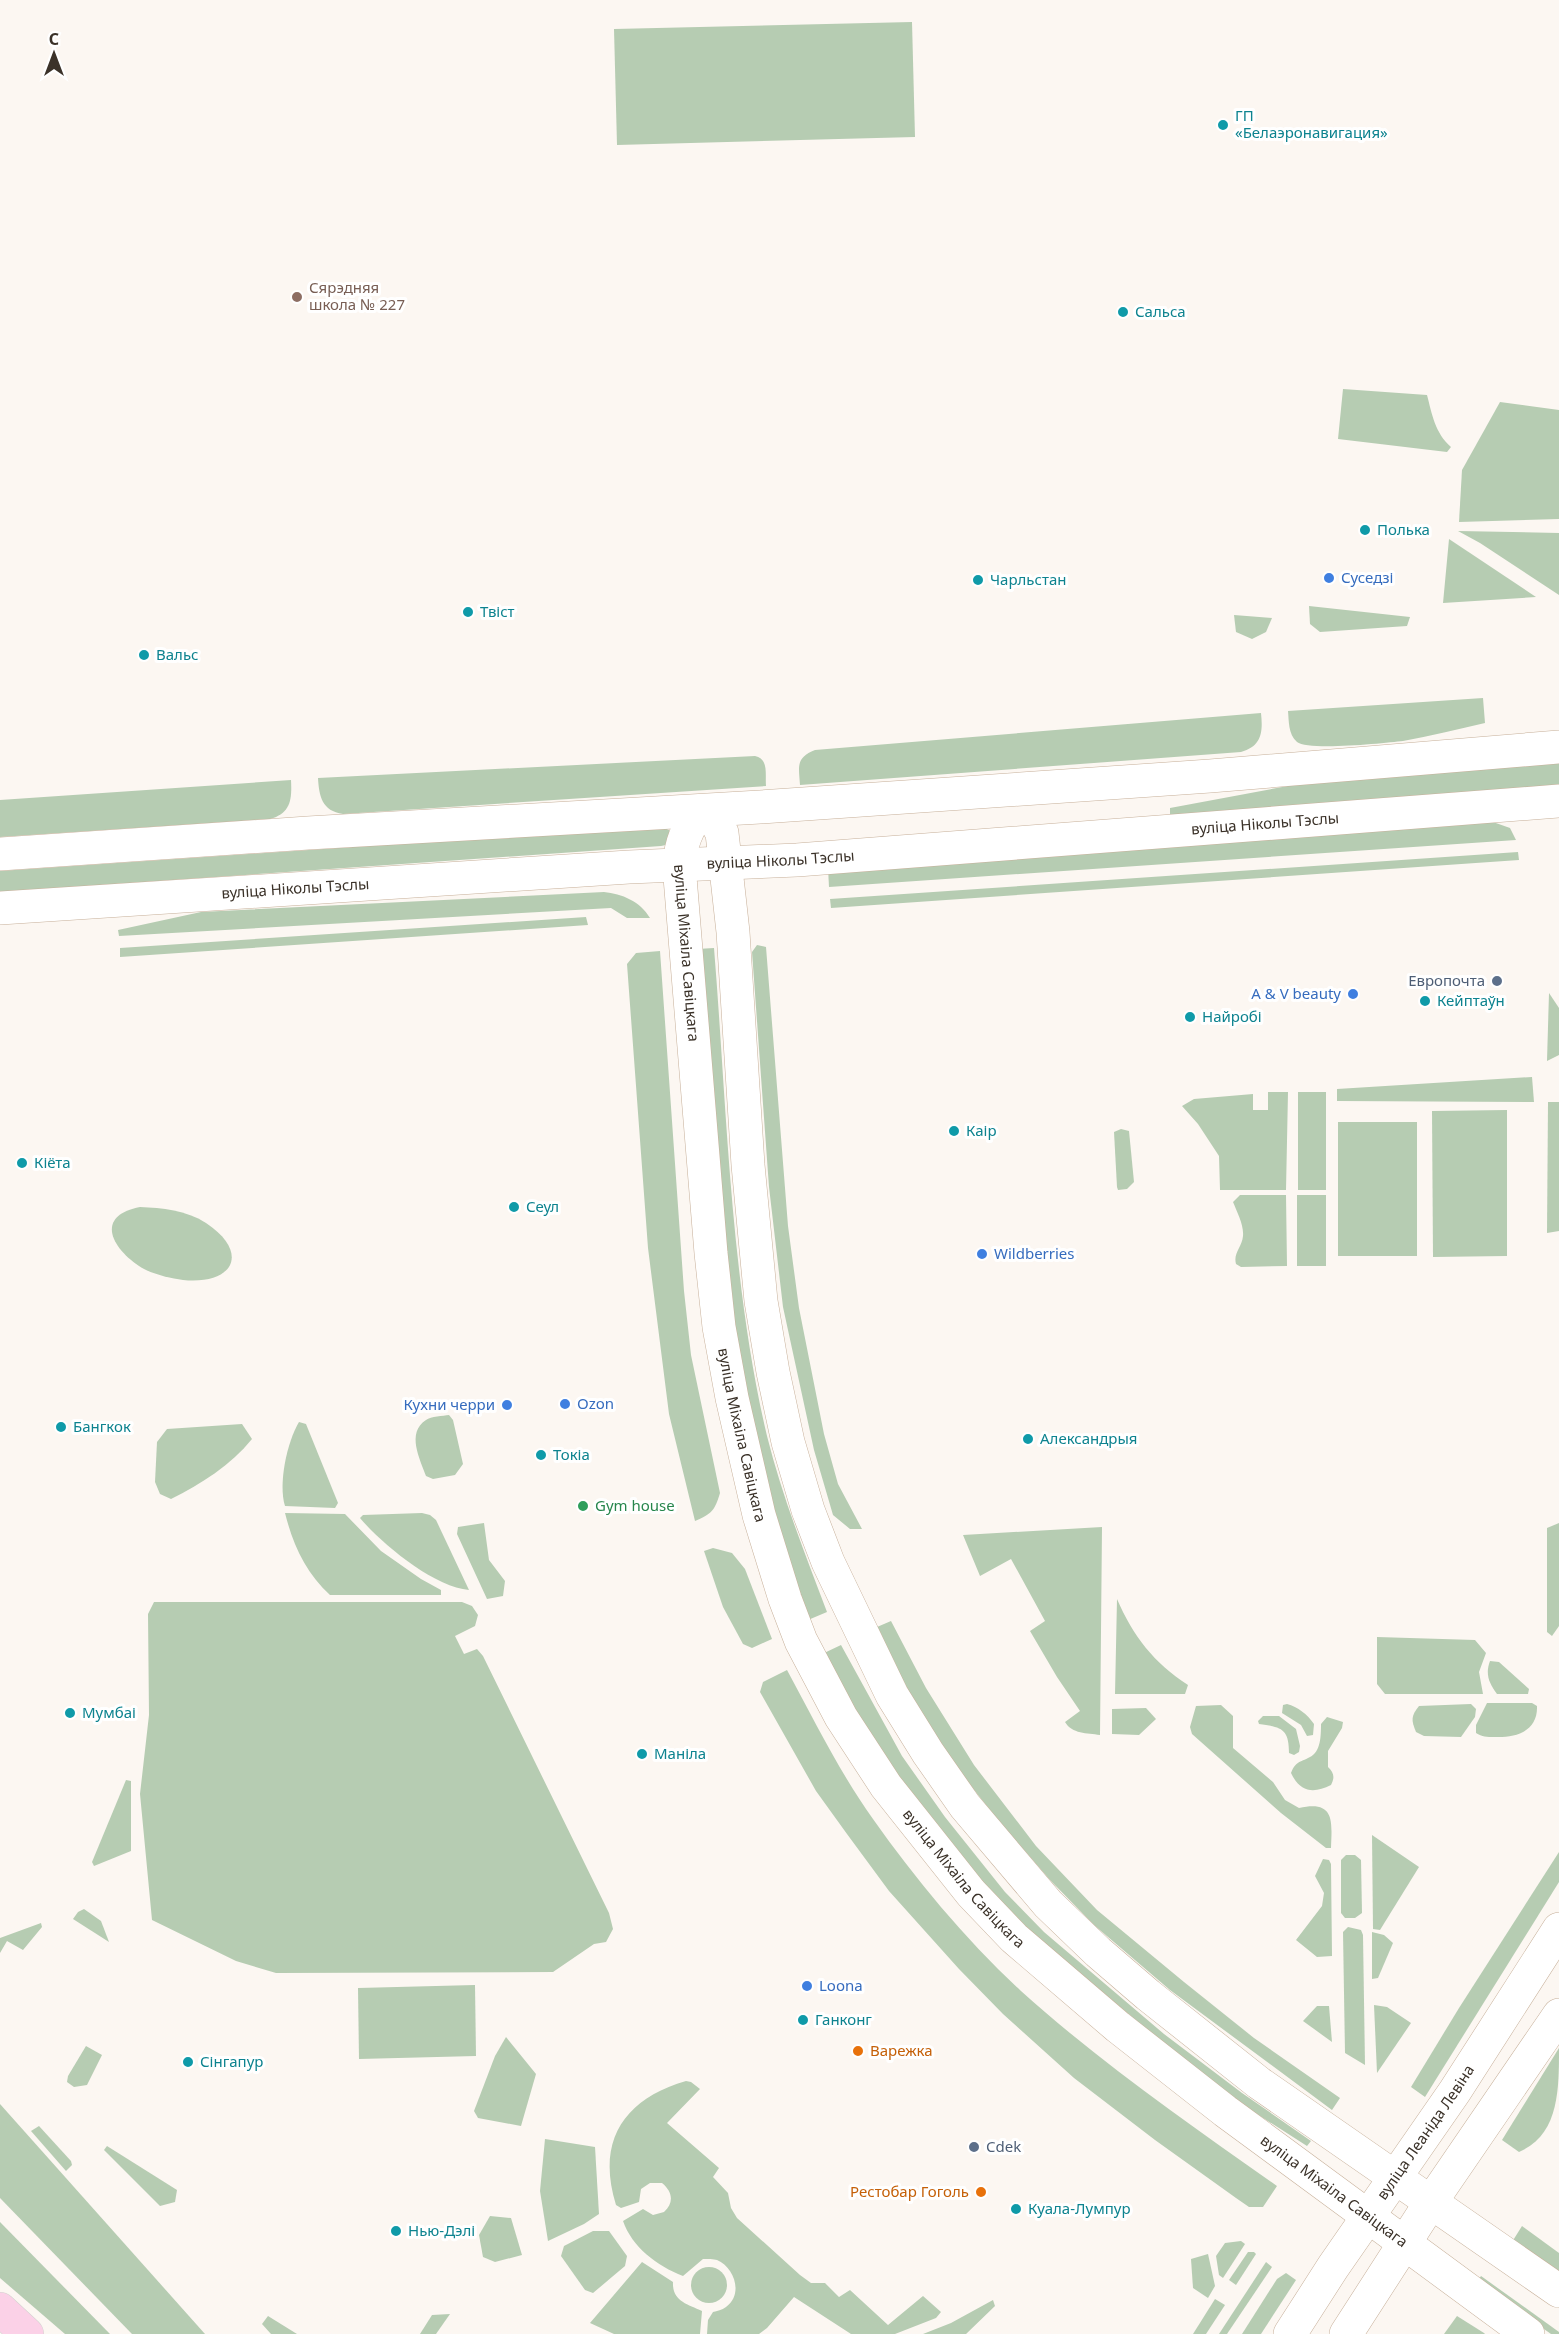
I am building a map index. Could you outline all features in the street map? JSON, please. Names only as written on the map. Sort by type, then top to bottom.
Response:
[{"type":"main road","points":[[0,854],[320,832],[700,811],[1198,777],[1559,747]]},
{"type":"main road","name":"вуліца Ніколы Тэслы","points":[[0,908],[726,862],[797,860],[1559,801]]},
{"type":"main road","points":[[700,811],[716,822],[722,833],[733,932],[748,1164],[761,1301],[788,1442],[808,1510],[828,1562],[892,1695],[927,1753],[965,1806],[1048,1904],[1098,1952],[1259,2083],[1559,2291]]},
{"type":"main road","name":"вуліца Міхаіла Савіцкага","points":[[700,811],[686,831],[681,846],[679,865],[702,1168],[719,1327],[732,1398],[759,1515],[785,1599],[801,1641],[841,1717],[886,1786],[971,1893],[1014,1938],[1171,2069],[1367,2217],[1528,2334]]},
{"type":"main road","name":"вуліца Леаніда Левіна","points":[[1290,2334],[1367,2217],[1455,2091],[1559,1929]]},
{"type":"main road","points":[[1346,2334],[1431,2202],[1559,2015]]},
{"type":"main road","points":[[0,2309],[27,2334]]},
{"type":"green space","points":[[912,22],[915,137],[617,145],[614,29]]},
{"type":"green space","points":[[1343,389],[1427,395],[1441,436],[1451,447],[1447,452],[1338,439]]},
{"type":"green space","points":[[1500,402],[1559,410],[1559,519],[1459,522],[1462,470]]},
{"type":"green space","points":[[1458,531],[1559,533],[1559,595],[1480,543]]},
{"type":"green space","points":[[1449,539],[1536,597],[1443,603]]},
{"type":"green space","points":[[1309,606],[1410,617],[1407,626],[1320,632],[1310,624]]},
{"type":"green space","points":[[1234,615],[1272,618],[1266,632],[1252,639],[1236,632]]},
{"type":"green space","points":[[1483,698],[1485,723],[1403,741],[1348,746],[1304,745],[1294,739],[1290,731],[1288,711]]},
{"type":"green space","points":[[1261,713],[1260,737],[1253,746],[1241,752],[800,785],[801,760],[815,750]]},
{"type":"green space","points":[[755,756],[764,764],[766,786],[343,814],[330,810],[323,802],[318,778]]},
{"type":"green space","points":[[1559,760],[1559,786],[1170,815],[1170,808],[1293,785]]},
{"type":"green space","points":[[291,780],[289,804],[282,813],[270,819],[0,837],[0,800]]},
{"type":"green space","points":[[1493,822],[1510,828],[1516,840],[829,887],[828,868]]},
{"type":"green space","points":[[659,826],[669,830],[670,835],[666,845],[0,892],[0,871]]},
{"type":"green space","points":[[1518,852],[1519,860],[831,908],[830,899]]},
{"type":"green space","points":[[604,892],[630,899],[650,918],[627,918],[611,908],[119,936],[118,930],[201,912]]},
{"type":"green space","points":[[586,917],[588,925],[120,957],[120,948]]},
{"type":"green space","points":[[757,945],[766,947],[788,1226],[799,1308],[824,1434],[838,1484],[862,1529],[850,1529],[833,1515],[814,1450],[783,1307],[769,1187],[752,952]]},
{"type":"green space","points":[[714,948],[737,1255],[745,1316],[755,1377],[773,1458],[794,1525],[827,1612],[808,1620],[774,1528],[732,1354],[697,949]]},
{"type":"green space","points":[[660,951],[684,1291],[691,1355],[720,1493],[712,1511],[695,1521],[669,1414],[648,1248],[627,964],[636,953]]},
{"type":"green space","points":[[1549,993],[1559,1008],[1559,1055],[1547,1061]]},
{"type":"green space","points":[[1532,1077],[1534,1102],[1337,1101],[1337,1089]]},
{"type":"green space","points":[[1268,1092],[1288,1092],[1286,1190],[1220,1190],[1219,1156],[1198,1124],[1182,1106],[1194,1099],[1253,1094],[1253,1110],[1268,1110]]},
{"type":"green space","points":[[1298,1092],[1326,1092],[1326,1190],[1298,1190]]},
{"type":"green space","points":[[1548,1102],[1559,1102],[1559,1231],[1547,1233]]},
{"type":"green space","points":[[1507,1110],[1507,1256],[1433,1257],[1432,1111]]},
{"type":"green space","points":[[1338,1122],[1417,1122],[1417,1256],[1338,1256]]},
{"type":"green space","points":[[1121,1129],[1129,1131],[1134,1182],[1127,1189],[1118,1190],[1114,1132]]},
{"type":"green space","points":[[1240,1195],[1286,1195],[1287,1266],[1241,1267],[1236,1264],[1243,1232],[1233,1202]]},
{"type":"green space","points":[[1297,1195],[1326,1195],[1326,1266],[1297,1266]]},
{"type":"green space","points":[[140,1207],[182,1212],[206,1223],[220,1234],[228,1245],[232,1256],[230,1265],[224,1272],[214,1277],[200,1280],[166,1277],[139,1266],[121,1250],[112,1233],[117,1217],[126,1211]]},
{"type":"green space","points":[[449,1415],[453,1420],[463,1464],[455,1475],[433,1479],[426,1476],[421,1462],[416,1446],[417,1432],[420,1425],[428,1419]]},
{"type":"green space","points":[[299,1422],[306,1424],[338,1503],[335,1508],[285,1506],[283,1475],[285,1463]]},
{"type":"green space","points":[[242,1424],[252,1439],[235,1457],[204,1480],[171,1499],[160,1494],[155,1482],[157,1442],[167,1429]]},
{"type":"green space","points":[[285,1513],[345,1514],[381,1551],[441,1590],[441,1595],[330,1595],[307,1568],[292,1536]]},
{"type":"green space","points":[[422,1513],[436,1520],[469,1590],[455,1587],[425,1573],[395,1552],[360,1518],[363,1515]]},
{"type":"green space","points":[[484,1523],[489,1560],[505,1581],[503,1596],[487,1599],[457,1534],[458,1527]]},
{"type":"green space","points":[[1559,1523],[1559,1626],[1552,1636],[1547,1632],[1547,1528]]},
{"type":"green space","points":[[1102,1527],[1100,1735],[1076,1731],[1065,1722],[1080,1711],[1030,1631],[1045,1621],[1011,1559],[980,1576],[963,1535]]},
{"type":"green space","points":[[713,1548],[732,1553],[745,1569],[772,1639],[752,1648],[743,1644],[723,1607],[704,1551]]},
{"type":"green space","points":[[1117,1599],[1130,1625],[1146,1648],[1176,1677],[1188,1685],[1185,1694],[1115,1694]]},
{"type":"green space","points":[[154,1602],[462,1602],[472,1606],[478,1615],[475,1626],[455,1636],[464,1654],[477,1649],[483,1656],[609,1913],[613,1929],[606,1942],[594,1944],[553,1972],[276,1973],[236,1961],[152,1920],[140,1794],[149,1715],[148,1614]]},
{"type":"green space","points":[[891,1621],[926,1688],[974,1765],[1036,1846],[1097,1910],[1254,2038],[1340,2098],[1332,2110],[1170,1990],[1094,1925],[1050,1880],[997,1819],[949,1758],[907,1688],[877,1627]]},
{"type":"green space","points":[[1377,1637],[1475,1640],[1486,1653],[1479,1672],[1483,1694],[1385,1694],[1377,1684]]},
{"type":"green space","points":[[841,1645],[902,1756],[945,1817],[1005,1892],[1044,1932],[1164,2034],[1311,2141],[1307,2146],[1235,2100],[1176,2054],[1062,1958],[1007,1921],[877,1754],[822,1654]]},
{"type":"green space","points":[[1490,1661],[1499,1662],[1529,1689],[1528,1694],[1497,1694],[1489,1678]]},
{"type":"green space","points":[[787,1670],[849,1783],[889,1842],[942,1909],[1021,1991],[1051,2018],[1146,2092],[1277,2186],[1263,2207],[1249,2207],[1155,2140],[1074,2078],[1003,2014],[889,1891],[816,1791],[760,1692],[763,1682]]},
{"type":"green space","points":[[1487,1703],[1532,1703],[1537,1706],[1534,1722],[1524,1732],[1510,1736],[1482,1736],[1476,1733],[1476,1725]]},
{"type":"green space","points":[[1287,1704],[1299,1709],[1311,1720],[1314,1724],[1313,1735],[1307,1736],[1301,1725],[1282,1713],[1283,1705]]},
{"type":"green space","points":[[1471,1704],[1476,1709],[1475,1717],[1461,1737],[1424,1736],[1416,1732],[1413,1718],[1419,1706]]},
{"type":"green space","points":[[1221,1705],[1233,1716],[1233,1748],[1273,1782],[1285,1800],[1299,1808],[1319,1807],[1329,1815],[1331,1848],[1326,1848],[1281,1813],[1192,1734],[1190,1727],[1196,1706]]},
{"type":"green space","points":[[1146,1708],[1156,1719],[1139,1735],[1112,1734],[1112,1709]]},
{"type":"green space","points":[[1263,1716],[1279,1716],[1296,1729],[1299,1752],[1294,1755],[1289,1753],[1286,1734],[1279,1728],[1259,1724],[1258,1721]]},
{"type":"green space","points":[[1327,1717],[1343,1722],[1342,1728],[1328,1751],[1328,1767],[1333,1773],[1333,1780],[1331,1785],[1324,1788],[1308,1790],[1299,1784],[1291,1773],[1296,1764],[1314,1755],[1320,1743],[1321,1724]]},
{"type":"green space","points":[[126,1780],[131,1781],[131,1851],[94,1866],[92,1862]]},
{"type":"green space","points":[[1372,1835],[1419,1867],[1380,1930],[1373,1929]]},
{"type":"green space","points":[[1559,1852],[1559,1882],[1425,2097],[1411,2087]]},
{"type":"green space","points":[[1346,1855],[1355,1855],[1361,1860],[1362,1913],[1355,1918],[1345,1918],[1341,1913],[1341,1860]]},
{"type":"green space","points":[[1323,1859],[1329,1860],[1331,1864],[1332,1956],[1317,1957],[1296,1940],[1322,1906],[1324,1893],[1315,1876]]},
{"type":"green space","points":[[84,1909],[101,1921],[109,1942],[73,1919],[78,1912]]},
{"type":"green space","points":[[41,1923],[42,1927],[23,1950],[7,1941],[0,1953],[0,1938]]},
{"type":"green space","points":[[1348,1927],[1361,1930],[1363,1935],[1365,2065],[1345,2053],[1343,1932]]},
{"type":"green space","points":[[1372,1932],[1384,1935],[1393,1943],[1378,1978],[1372,1979]]},
{"type":"green space","points":[[475,1985],[476,2056],[359,2059],[358,1988]]},
{"type":"green space","points":[[1374,2005],[1387,2007],[1411,2023],[1377,2073]]},
{"type":"green space","points":[[1317,2006],[1329,2006],[1332,2042],[1303,2021]]},
{"type":"green space","points":[[506,2037],[536,2074],[521,2126],[478,2118],[474,2111],[495,2056]]},
{"type":"green space","points":[[86,2046],[102,2055],[87,2085],[74,2087],[67,2082],[68,2076]]},
{"type":"green space","points":[[1559,2048],[1557,2095],[1549,2123],[1532,2144],[1519,2152],[1502,2140]]},
{"type":"green space","points":[[686,2081],[700,2089],[667,2123],[719,2168],[713,2177],[728,2193],[731,2208],[737,2218],[811,2283],[825,2283],[839,2297],[850,2290],[888,2325],[923,2296],[941,2312],[936,2318],[895,2334],[851,2334],[794,2297],[759,2334],[707,2334],[708,2320],[713,2312],[726,2307],[735,2295],[735,2281],[728,2268],[716,2260],[703,2259],[683,2276],[655,2261],[639,2247],[623,2221],[643,2209],[653,2215],[664,2212],[671,2201],[668,2190],[662,2183],[650,2183],[641,2189],[639,2202],[621,2208],[616,2205],[611,2182],[610,2161],[613,2142],[620,2126],[631,2111],[664,2089]]},
{"type":"green space","points":[[0,2104],[205,2334],[132,2334],[0,2198]]},
{"type":"green space","points":[[39,2126],[71,2161],[72,2165],[66,2171],[31,2131]]},
{"type":"green space","points":[[545,2139],[595,2147],[599,2214],[584,2224],[548,2241],[540,2191]]},
{"type":"green space","points":[[107,2146],[177,2190],[175,2202],[160,2206],[104,2150]]},
{"type":"green space","points":[[490,2216],[511,2218],[522,2255],[495,2262],[483,2257],[479,2235]]},
{"type":"green space","points":[[0,2222],[110,2334],[65,2334],[0,2278]]},
{"type":"green space","points":[[1522,2226],[1559,2253],[1559,2275],[1512,2242]]},
{"type":"green space","points":[[593,2231],[609,2231],[627,2256],[625,2266],[593,2293],[585,2290],[561,2256],[564,2246]]},
{"type":"green space","points":[[1241,2241],[1245,2244],[1223,2278],[1219,2275],[1216,2256],[1225,2243]]},
{"type":"green space","points":[[1248,2252],[1256,2254],[1236,2285],[1229,2280]]},
{"type":"green space","points":[[1208,2254],[1215,2286],[1208,2298],[1193,2288],[1191,2259]]},
{"type":"green space","points":[[642,2262],[673,2282],[678,2298],[702,2311],[700,2334],[614,2334],[590,2323]]},
{"type":"green space","points":[[1266,2262],[1272,2267],[1227,2334],[1219,2334]]},
{"type":"green space","points":[[709,2267],[722,2272],[727,2285],[722,2298],[709,2303],[696,2298],[691,2285],[696,2272]]},
{"type":"green space","points":[[1286,2273],[1296,2280],[1261,2334],[1242,2334],[1277,2279]]},
{"type":"green space","points":[[1481,2276],[1559,2334],[1551,2334],[1477,2282]]},
{"type":"green space","points":[[1215,2299],[1225,2305],[1206,2334],[1193,2334]]},
{"type":"green space","points":[[993,2300],[995,2306],[966,2334],[923,2334],[951,2323]]},
{"type":"green space","points":[[450,2314],[436,2334],[420,2334],[432,2315]]},
{"type":"green space","points":[[268,2316],[297,2334],[271,2334],[262,2324]]},
{"type":"green space","points":[[1457,2316],[1484,2333],[1485,2334],[1444,2334]]},
{"type":"place","name":"ГП «Белаэронавигация»","points":[[1223,125]]},
{"type":"place","name":"Сярэдняя школа № 227","points":[[297,297]]},
{"type":"place","name":"Сальса","points":[[1123,312]]},
{"type":"place","name":"Полька","points":[[1365,530]]},
{"type":"place","name":"Суседзі","points":[[1329,578]]},
{"type":"place","name":"Чарльстан","points":[[978,580]]},
{"type":"place","name":"Твіст","points":[[468,612]]},
{"type":"place","name":"Вальс","points":[[144,655]]},
{"type":"place","name":"Европочта","points":[[1497,981]]},
{"type":"place","name":"A & V beauty","points":[[1353,994]]},
{"type":"place","name":"Кейптаўн","points":[[1425,1001]]},
{"type":"place","name":"Найробі","points":[[1190,1017]]},
{"type":"place","name":"Каір","points":[[954,1131]]},
{"type":"place","name":"Кіёта","points":[[22,1163]]},
{"type":"place","name":"Сеул","points":[[514,1207]]},
{"type":"place","name":"Wildberries","points":[[982,1254]]},
{"type":"place","name":"Ozon","points":[[565,1404]]},
{"type":"place","name":"Кухни черри","points":[[507,1405]]},
{"type":"place","name":"Бангкок","points":[[61,1427]]},
{"type":"place","name":"Александрыя","points":[[1028,1439]]},
{"type":"place","name":"Токіа","points":[[541,1455]]},
{"type":"place","name":"Gym house","points":[[583,1506]]},
{"type":"place","name":"Мумбаі","points":[[70,1713]]},
{"type":"place","name":"Маніла","points":[[642,1754]]},
{"type":"place","name":"Loona","points":[[807,1986]]},
{"type":"place","name":"Ганконг","points":[[803,2020]]},
{"type":"place","name":"Варежка","points":[[858,2051]]},
{"type":"place","name":"Сінгапур","points":[[188,2062]]},
{"type":"place","name":"Cdek","points":[[974,2147]]},
{"type":"place","name":"Рестобар Гоголь","points":[[981,2192]]},
{"type":"place","name":"Куала-Лумпур","points":[[1016,2209]]},
{"type":"place","name":"Нью-Дэлі","points":[[396,2231]]}]
